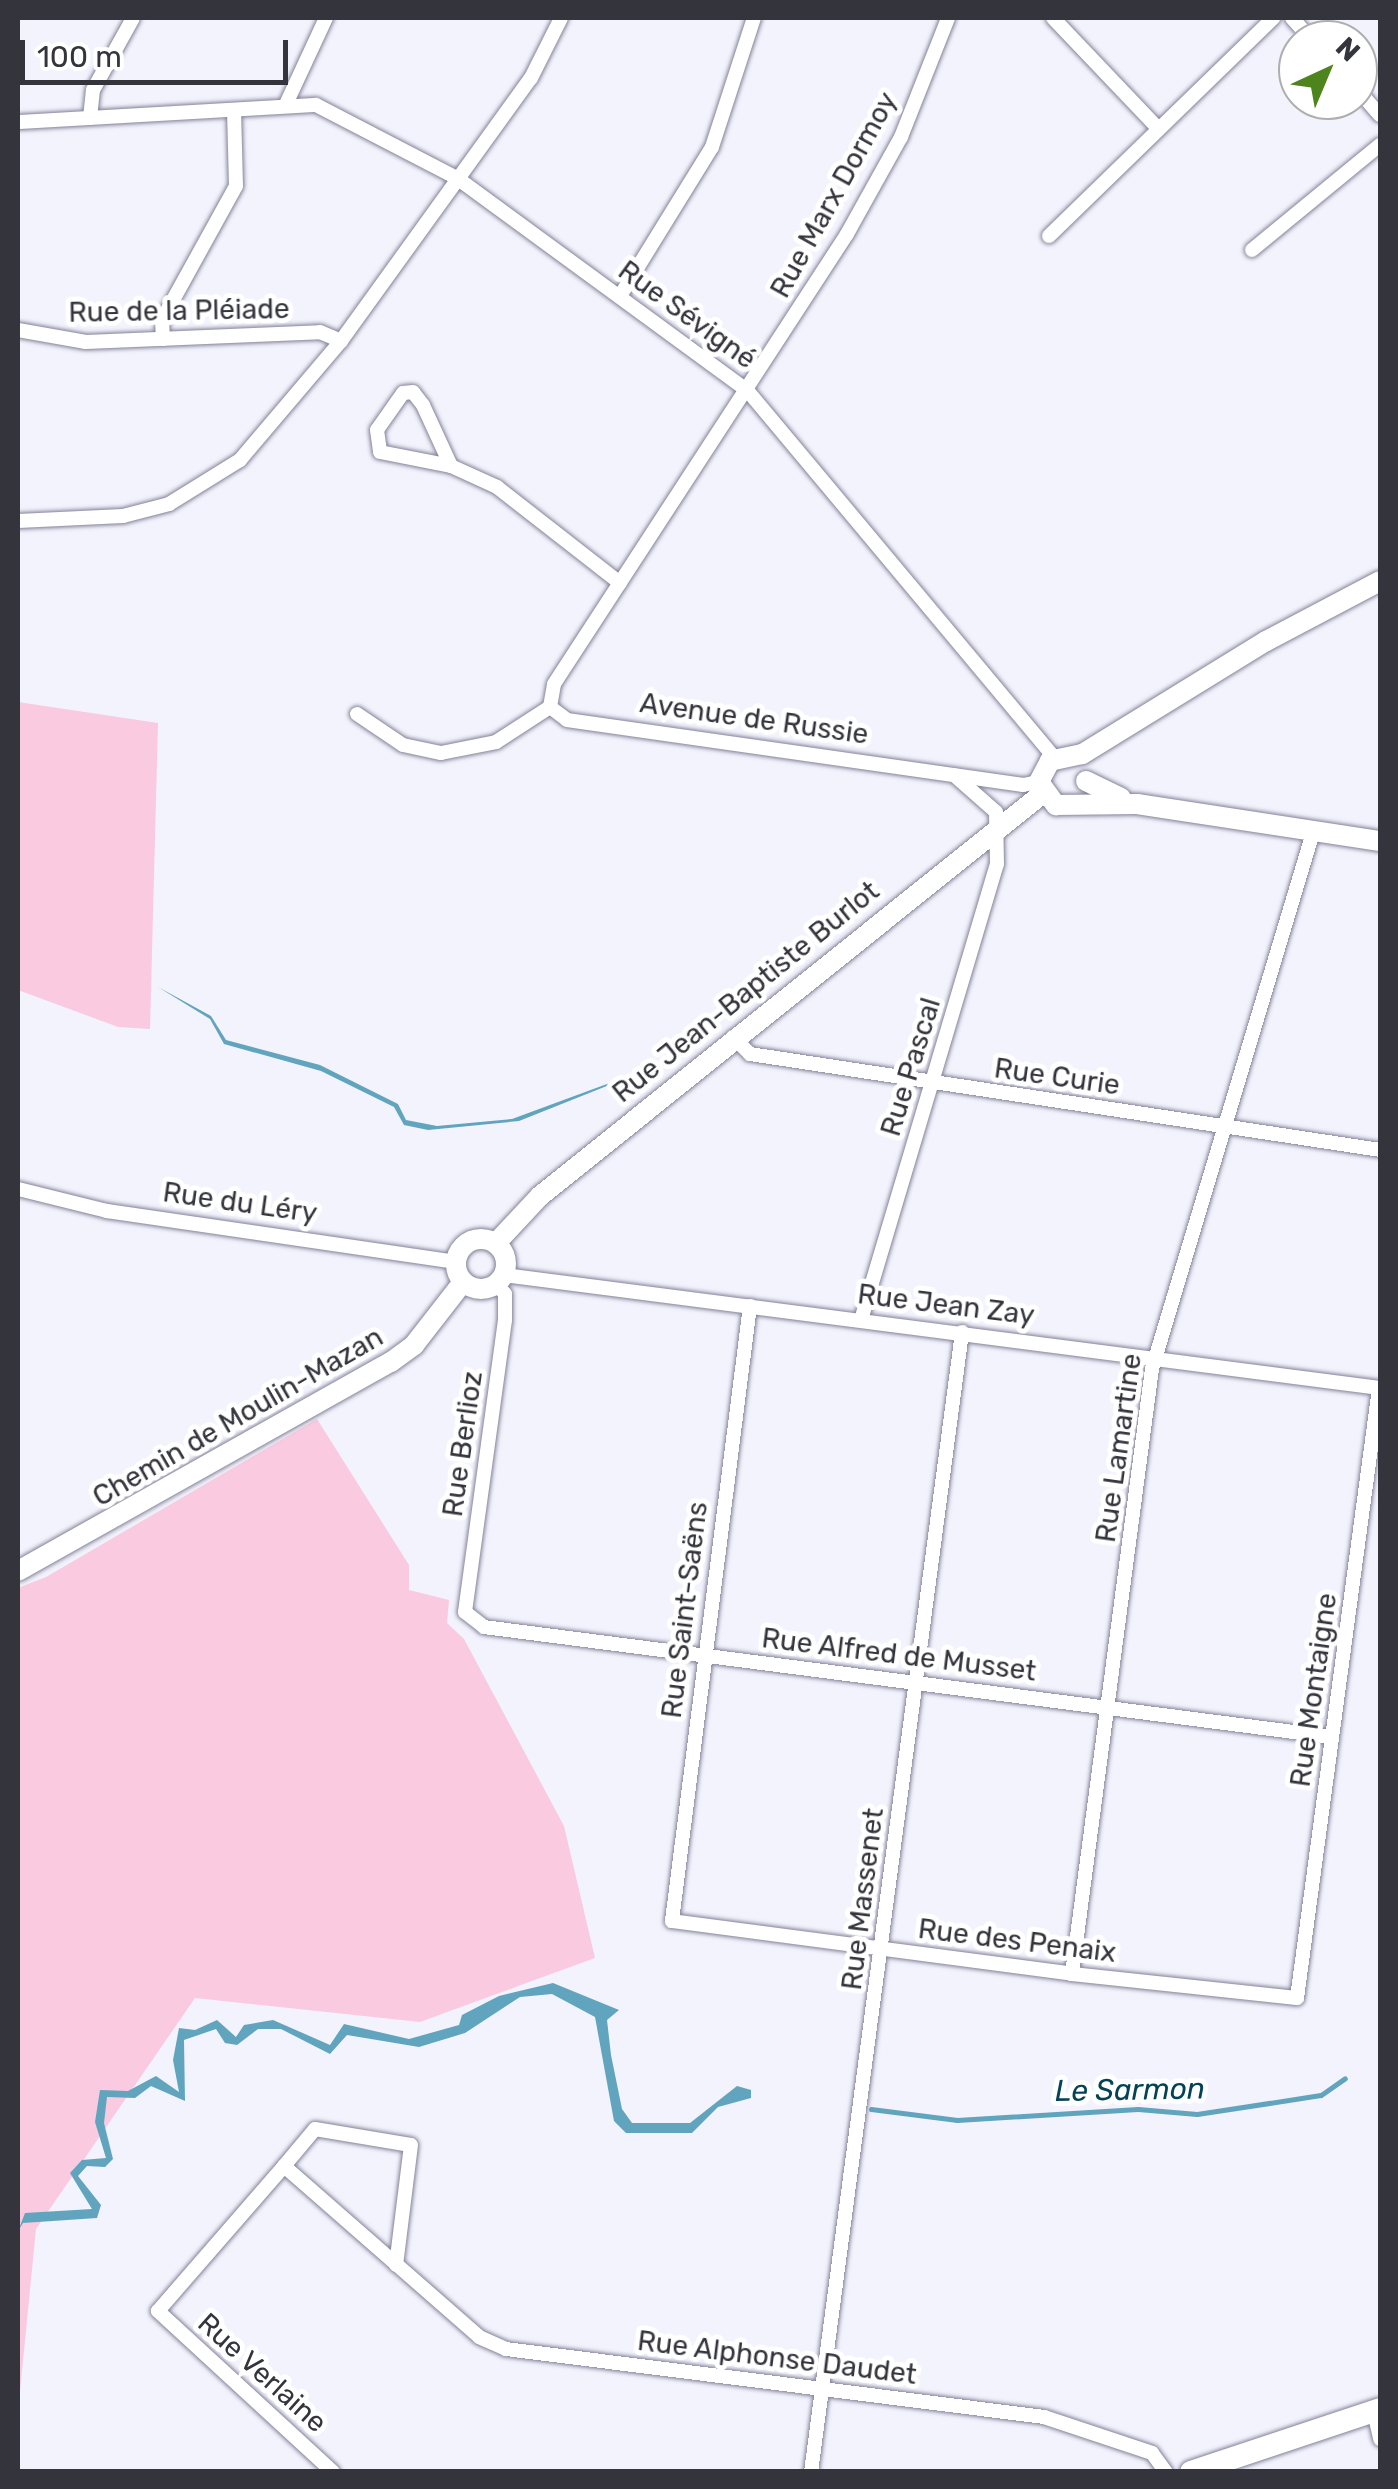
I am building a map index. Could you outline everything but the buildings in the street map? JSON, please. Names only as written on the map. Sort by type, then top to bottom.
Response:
[{"type":"main road","points":[[1191,2472],[1230,2466],[1377,2410]]},
{"type":"street","points":[[90,118],[94,90],[133,18]]},
{"type":"street","points":[[18,122],[234,111],[287,102],[326,18]]},
{"type":"street","points":[[18,520],[122,516],[204,486],[279,420],[341,341],[531,78],[562,18]]},
{"type":"street","points":[[620,296],[712,148],[754,18]]},
{"type":"street","name":"Rue Marx Dormoy","points":[[550,707],[554,684],[747,390],[901,137],[948,18]]},
{"type":"street","points":[[1052,18],[1156,126]]},
{"type":"street","points":[[1049,236],[1156,126],[1273,18]]},
{"type":"street","name":"Rue Sévigné","points":[[287,102],[316,106],[457,178],[747,390],[1062,759]]},
{"type":"street","points":[[163,339],[162,320],[236,186],[234,111]]},
{"type":"street","points":[[1252,250],[1380,145]]},
{"type":"street","name":"Rue de la Pléiade","points":[[18,330],[86,342],[320,332],[341,341]]},
{"type":"street","points":[[451,466],[422,405],[413,392],[404,393],[377,430],[380,452],[451,466],[497,487],[620,583]]},
{"type":"street","points":[[1137,804],[1086,778],[1062,759],[1102,743],[1266,642],[1380,581]]},
{"type":"street","points":[[357,714],[404,745],[441,753],[496,742],[550,707]]},
{"type":"street","name":"Avenue de Russie","points":[[550,707],[567,720],[1040,788]]},
{"type":"street","points":[[1075,802],[1102,743]]},
{"type":"street","name":"Rue Jean-Baptiste Burlot","points":[[496,1244],[540,1196],[995,826],[1040,788],[1062,759]]},
{"type":"street","points":[[954,775],[986,798],[996,812],[995,826]]},
{"type":"street","points":[[1040,788],[1056,805],[1137,804],[1380,841]]},
{"type":"street","name":"Rue Pascal","points":[[861,1320],[997,864],[995,826]]},
{"type":"street","name":"Rue Lamartine","points":[[1072,1974],[1156,1357],[1314,829]]},
{"type":"street","name":"Rue Curie","points":[[733,1037],[750,1054],[1380,1150]]},
{"type":"street","name":"Rue du Léry","points":[[18,1190],[107,1211],[459,1272]]},
{"type":"street","points":[[473,1240],[496,1244],[507,1261],[501,1280],[483,1290],[459,1272],[473,1240]]},
{"type":"street","name":"Chemin de Moulin-Mazan","points":[[18,1571],[392,1362],[414,1345],[459,1272]]},
{"type":"street","name":"Rue Jean Zay","points":[[501,1280],[962,1332],[1380,1388]]},
{"type":"street","name":"Rue Berlioz","points":[[465,1612],[505,1320],[501,1280]]},
{"type":"street","name":"Rue Saint-Saëns","points":[[672,1921],[750,1306]]},
{"type":"street","name":"Rue Massenet","points":[[811,2472],[962,1332]]},
{"type":"street","name":"Rue Montaigne","points":[[1297,1998],[1380,1388]]},
{"type":"street","name":"Rue Alfred de Musset","points":[[465,1612],[484,1626],[1332,1737]]},
{"type":"street","name":"Rue des Penaix","points":[[672,1921],[1072,1974],[1297,1998]]},
{"type":"street","points":[[284,2166],[315,2129],[412,2146],[396,2265]]},
{"type":"street","name":"Rue Alphonse Daudet","points":[[284,2166],[479,2337],[506,2349],[1044,2417],[1152,2454],[1166,2472]]},
{"type":"street","name":"Rue Verlaine","points":[[284,2166],[158,2311],[334,2472]]},
{"type":"street","points":[[1377,2410],[1380,2439]]},
{"type":"shaded area","points":[[18,702],[158,723],[150,1029],[118,1027],[18,990]]},
{"type":"shaded area","points":[[317,1419],[409,1565],[409,1590],[449,1600],[447,1623],[464,1639],[564,1826],[595,1958],[420,2022],[195,1998],[36,2229],[18,2412],[18,1588],[46,1577]]},
{"type":"water","points":[[158,987],[211,1016],[226,1040],[320,1065],[398,1104],[406,1120],[437,1126],[512,1119],[672,1060],[519,1121],[428,1130],[404,1125],[394,1107],[321,1071],[224,1044],[210,1019]]},
{"type":"water","points":[[553,1983],[619,2010],[607,2020],[611,2055],[622,2109],[632,2123],[690,2123],[737,2086],[751,2090],[751,2098],[718,2107],[692,2133],[626,2133],[614,2121],[595,2017],[552,1994],[520,1997],[465,2033],[419,2047],[347,2035],[330,2054],[281,2029],[258,2029],[237,2045],[225,2043],[216,2029],[184,2040],[185,2101],[151,2086],[135,2098],[107,2097],[104,2123],[113,2159],[105,2167],[87,2166],[78,2176],[101,2205],[97,2218],[23,2223],[18,2231],[25,2213],[92,2209],[70,2173],[82,2160],[106,2158],[95,2122],[100,2090],[128,2091],[156,2076],[179,2092],[173,2060],[179,2028],[195,2030],[217,2020],[236,2037],[244,2025],[273,2020],[330,2045],[344,2024],[409,2039],[459,2025],[462,2015],[499,1996]]},
{"type":"waterway","name":"Le Sarmon","points":[[871,2109],[957,2120],[1138,2109],[1197,2114],[1321,2095],[1345,2078]]}]
